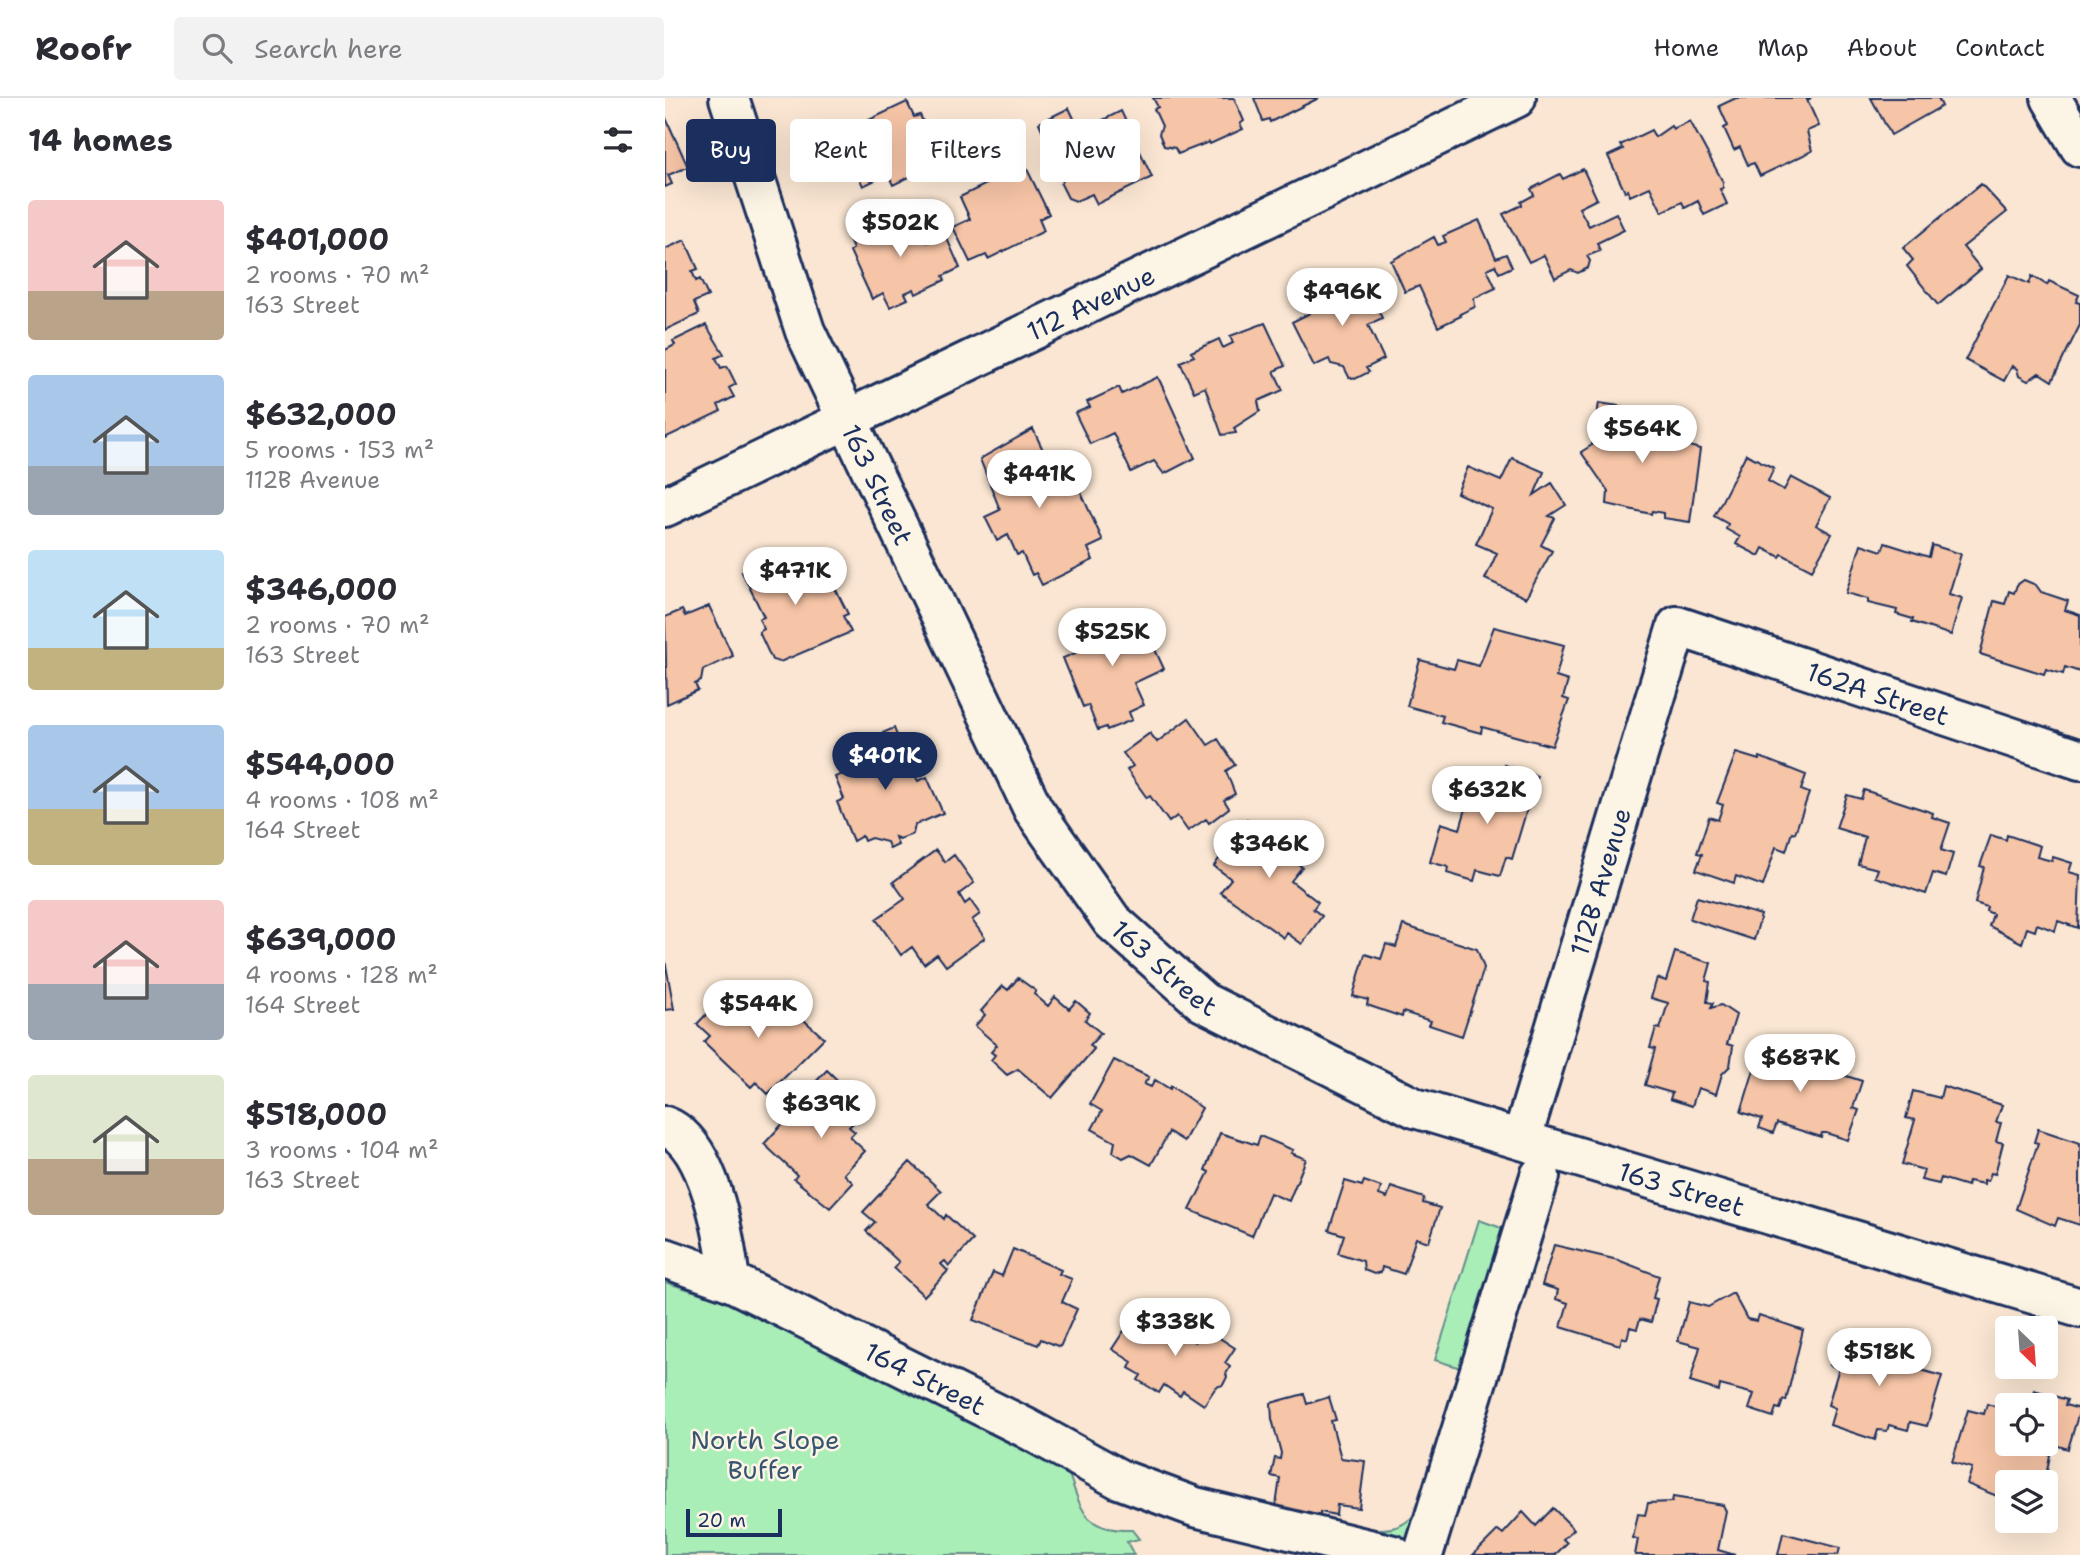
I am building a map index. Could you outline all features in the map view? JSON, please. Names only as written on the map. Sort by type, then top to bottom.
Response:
[{"type":"street","name":"163 Street","points":[[729,98],[805,331],[1033,809],[1112,921],[1203,1002],[1415,1108],[2080,1308]]},
{"type":"street","name":"112 Avenue","points":[[665,507],[1516,98]]},
{"type":"street","points":[[2051,98],[2080,147]]},
{"type":"street","name":"112B Avenue","points":[[1522,1138],[1677,626]]},
{"type":"street","name":"162A Street","points":[[1677,626],[2080,760]]},
{"type":"street","points":[[665,1126],[674,1130],[688,1143],[698,1159],[720,1221],[730,1281]]},
{"type":"street","points":[[1423,1555],[1540,1175]]},
{"type":"street","name":"164 Street","points":[[665,1258],[730,1281],[1026,1428],[1119,1479],[1195,1507],[1393,1555]]},
{"type":"green space","points":[[1479,1220],[1507,1230],[1435,1555],[1191,1495],[1375,1529],[1389,1529],[1410,1519],[1420,1508],[1464,1369],[1435,1360]]},
{"type":"green space","name":"North Slope Buffer","points":[[665,1282],[734,1304],[1067,1469],[1081,1506],[1093,1522],[1103,1527],[1132,1530],[1139,1539],[1127,1542],[1134,1555],[665,1555]]},
{"type":"building","points":[[1153,98],[1234,98],[1244,121],[1240,124],[1243,129],[1210,144],[1209,142],[1178,154],[1175,148],[1164,146],[1159,134],[1162,126],[1154,109],[1158,107]]},
{"type":"building","points":[[1254,98],[1319,98],[1270,122],[1269,119],[1263,121]]},
{"type":"building","points":[[1736,98],[1811,98],[1807,100],[1819,126],[1807,131],[1812,151],[1760,176],[1754,163],[1748,165],[1740,147],[1734,150],[1724,128],[1728,126],[1719,106]]},
{"type":"building","points":[[1871,98],[1938,98],[1942,106],[1891,135]]},
{"type":"building","points":[[907,102],[914,117],[920,115],[922,119],[906,119],[906,179],[893,185],[892,119],[871,119]]},
{"type":"building","points":[[1069,108],[1074,119],[1047,119]]},
{"type":"building","points":[[1121,111],[1125,119],[1105,119]]},
{"type":"building","points":[[665,116],[686,168],[668,175],[672,184],[665,187]]},
{"type":"building","points":[[1690,121],[1723,182],[1723,188],[1720,189],[1727,204],[1704,215],[1698,201],[1685,208],[1682,202],[1662,212],[1650,187],[1630,196],[1628,190],[1625,192],[1608,156],[1623,149],[1620,145],[1651,130],[1655,137],[1671,126],[1673,129]]},
{"type":"building","points":[[1140,151],[1152,177],[1097,204],[1092,194],[1076,201],[1068,198],[1061,184],[1140,182]]},
{"type":"building","points":[[1026,167],[1049,214],[1039,219],[1044,231],[988,259],[986,255],[970,262],[953,227],[970,219],[960,197],[990,182],[1026,182]]},
{"type":"building","points":[[1583,169],[1597,199],[1579,208],[1589,226],[1616,213],[1624,230],[1597,243],[1600,251],[1587,256],[1590,261],[1588,268],[1578,273],[1571,270],[1555,278],[1544,255],[1529,262],[1503,214],[1522,205],[1521,202],[1534,195],[1531,189],[1560,174],[1563,179]]},
{"type":"building","points":[[1981,184],[2007,212],[1963,247],[1981,269],[1938,305],[1907,266],[1913,260],[1903,248]]},
{"type":"building","points":[[893,213],[900,227],[917,219],[927,242],[945,234],[960,268],[943,276],[945,280],[916,294],[914,289],[905,293],[908,299],[890,307],[883,293],[872,299],[850,251],[853,249],[847,235]]},
{"type":"building","points":[[1479,220],[1496,258],[1506,254],[1512,267],[1499,273],[1495,265],[1487,269],[1496,288],[1474,298],[1475,307],[1438,327],[1419,286],[1405,292],[1391,261],[1434,237],[1438,245],[1446,242],[1443,236]]},
{"type":"building","points":[[685,240],[698,269],[692,271],[696,281],[700,279],[708,296],[694,302],[699,314],[665,330],[665,249]]},
{"type":"building","points":[[1360,273],[1382,318],[1368,325],[1384,359],[1366,368],[1369,372],[1355,379],[1349,377],[1344,367],[1331,364],[1329,359],[1314,366],[1292,322],[1310,313],[1306,306],[1320,299],[1317,294]]},
{"type":"building","points":[[2009,275],[2029,284],[2032,276],[2047,285],[2049,281],[2079,295],[2076,302],[2080,303],[2080,325],[2052,381],[2039,373],[2028,381],[2019,376],[2017,369],[2012,366],[2004,381],[1965,360]]},
{"type":"building","points":[[1265,323],[1285,366],[1274,371],[1283,390],[1258,401],[1260,411],[1234,428],[1236,433],[1222,435],[1205,387],[1194,392],[1180,362],[1194,356],[1191,352],[1219,339],[1223,348],[1233,343],[1230,336]]},
{"type":"building","points":[[706,325],[724,354],[716,358],[721,368],[727,366],[736,384],[729,388],[734,397],[718,405],[721,411],[665,438],[665,350],[675,345],[673,341]]},
{"type":"building","points":[[1158,377],[1195,458],[1164,474],[1154,461],[1131,472],[1113,433],[1090,444],[1075,413],[1090,407],[1087,402],[1119,387],[1122,394]]},
{"type":"building","points":[[1599,403],[1640,409],[1636,437],[1641,438],[1643,429],[1673,433],[1671,441],[1700,449],[1690,522],[1663,518],[1663,513],[1652,511],[1651,514],[1607,504],[1608,491],[1581,452],[1592,445]]},
{"type":"building","points":[[1033,429],[1063,492],[1078,486],[1103,541],[1088,548],[1093,560],[1042,585],[1036,573],[1032,575],[1022,553],[1017,555],[1008,535],[997,541],[985,517],[1000,510],[980,459]]},
{"type":"building","points":[[1746,454],[1774,468],[1768,481],[1784,490],[1791,477],[1830,498],[1816,525],[1832,534],[1812,570],[1782,554],[1780,557],[1763,548],[1759,556],[1736,544],[1740,537],[1726,529],[1728,524],[1714,516]]},
{"type":"building","points":[[1512,458],[1544,472],[1534,495],[1552,483],[1566,505],[1549,516],[1555,518],[1541,545],[1552,551],[1526,598],[1485,579],[1497,553],[1476,544],[1492,509],[1457,493],[1468,467],[1501,481]]},
{"type":"building","points":[[1885,543],[1929,557],[1932,545],[1961,554],[1949,594],[1962,598],[1951,635],[1912,622],[1913,619],[1896,614],[1897,610],[1868,603],[1868,599],[1846,593],[1861,544],[1882,551]]},
{"type":"building","points":[[790,549],[799,567],[806,563],[811,574],[818,571],[824,583],[831,580],[848,614],[843,616],[851,632],[780,662],[772,660],[759,632],[764,629],[759,619],[764,617],[742,572]]},
{"type":"building","points":[[2024,580],[2036,585],[2041,592],[2068,601],[2065,610],[2080,615],[2080,672],[2065,667],[2063,674],[2046,669],[2044,674],[1980,654],[1994,601],[2005,604],[2009,591],[2014,593],[2017,585]]},
{"type":"building","points":[[709,606],[733,656],[703,670],[701,681],[695,684],[698,690],[667,704],[665,617],[682,610],[685,616]]},
{"type":"building","points":[[1124,612],[1129,622],[1136,619],[1142,633],[1147,632],[1164,669],[1134,683],[1144,705],[1129,712],[1132,720],[1107,730],[1106,727],[1098,730],[1088,705],[1083,707],[1063,658],[1078,652],[1070,633]]},
{"type":"building","points":[[1494,627],[1564,645],[1556,677],[1568,681],[1563,698],[1569,700],[1552,746],[1482,727],[1481,733],[1441,722],[1443,716],[1407,706],[1420,660],[1454,669],[1457,660],[1479,666]]},
{"type":"building","points":[[1189,718],[1208,745],[1218,739],[1235,765],[1226,771],[1235,794],[1224,800],[1229,808],[1209,823],[1206,819],[1188,831],[1177,816],[1169,822],[1150,796],[1147,798],[1127,770],[1133,766],[1123,753],[1150,733],[1157,742]]},
{"type":"building","points":[[894,728],[899,741],[905,739],[920,773],[915,775],[918,781],[927,777],[943,813],[915,825],[913,834],[900,839],[895,837],[898,845],[890,849],[887,842],[871,838],[864,841],[862,836],[853,841],[837,802],[844,799],[835,777],[843,774],[840,768],[869,757],[862,742]]},
{"type":"building","points":[[1736,753],[1759,760],[1760,757],[1806,775],[1801,790],[1809,793],[1795,833],[1792,832],[1786,851],[1776,847],[1763,886],[1736,876],[1734,883],[1696,870],[1702,854],[1697,853],[1709,817],[1718,820],[1723,805],[1717,803]]},
{"type":"building","points":[[1504,765],[1537,776],[1512,859],[1506,857],[1500,876],[1477,870],[1474,881],[1447,873],[1448,867],[1430,862],[1441,823],[1460,829],[1476,775],[1498,781]]},
{"type":"building","points":[[1864,790],[1933,813],[1932,817],[1950,823],[1941,850],[1953,854],[1946,877],[1933,873],[1926,894],[1875,877],[1878,869],[1858,864],[1865,837],[1836,828],[1847,795],[1861,799]]},
{"type":"building","points":[[1247,819],[1261,829],[1264,825],[1277,834],[1281,829],[1306,849],[1297,863],[1302,867],[1291,881],[1318,902],[1313,909],[1322,916],[1302,944],[1287,933],[1284,938],[1220,892],[1231,879],[1214,866]]},
{"type":"building","points":[[1991,835],[2006,840],[2007,835],[2040,846],[2037,857],[2052,861],[2053,857],[2072,863],[2069,872],[2080,875],[2078,928],[2058,921],[2055,931],[2037,924],[2035,931],[2027,928],[2022,943],[1989,926],[1993,914],[1986,911],[1987,907],[1975,903],[1984,867],[1980,866]]},
{"type":"building","points":[[936,850],[945,862],[954,855],[974,883],[959,894],[965,904],[970,900],[980,914],[972,920],[985,938],[946,966],[937,954],[924,964],[912,947],[901,955],[876,919],[905,899],[893,882]]},
{"type":"building","points":[[1697,897],[1761,915],[1754,940],[1690,919]]},
{"type":"building","points":[[1403,925],[1477,949],[1484,968],[1462,1036],[1429,1025],[1431,1021],[1403,1012],[1402,1017],[1367,1005],[1368,1000],[1353,996],[1365,954],[1381,959],[1386,944],[1396,947]]},
{"type":"building","points":[[1675,952],[1711,963],[1706,981],[1710,982],[1707,1002],[1713,1003],[1711,1008],[1721,1005],[1736,1015],[1727,1044],[1733,1046],[1730,1066],[1722,1074],[1716,1094],[1698,1088],[1692,1106],[1670,1099],[1672,1093],[1645,1085],[1655,1049],[1650,1048],[1656,1028],[1660,1029],[1668,1003],[1651,998],[1657,978],[1666,981]]},
{"type":"building","points":[[665,960],[674,1009],[665,1010]]},
{"type":"building","points":[[1018,978],[1036,991],[1034,994],[1048,1006],[1055,997],[1069,1009],[1076,1001],[1090,1013],[1085,1020],[1101,1033],[1090,1045],[1094,1049],[1052,1098],[1018,1069],[1007,1075],[991,1060],[995,1055],[991,1052],[997,1045],[975,1026],[985,1015],[981,1011],[1003,986],[1008,990]]},
{"type":"building","points":[[756,990],[790,1022],[797,1014],[824,1038],[768,1094],[756,1082],[751,1087],[704,1042],[710,1036],[697,1024],[722,998],[736,1011]]},
{"type":"building","points":[[1764,1037],[1794,1047],[1790,1058],[1862,1081],[1853,1108],[1859,1110],[1848,1140],[1826,1133],[1822,1133],[1821,1137],[1777,1123],[1773,1133],[1759,1128],[1762,1119],[1741,1112]]},
{"type":"building","points":[[1114,1060],[1149,1077],[1144,1084],[1151,1087],[1155,1080],[1170,1089],[1171,1086],[1202,1108],[1184,1141],[1169,1132],[1151,1165],[1131,1154],[1123,1158],[1113,1152],[1115,1142],[1092,1129],[1102,1111],[1090,1104]]},
{"type":"building","points":[[827,1070],[867,1109],[849,1127],[855,1132],[850,1137],[865,1151],[844,1174],[853,1183],[830,1208],[794,1179],[797,1175],[764,1144],[811,1093],[808,1090]]},
{"type":"building","points":[[1943,1086],[2002,1105],[1996,1122],[2001,1123],[1996,1141],[2003,1143],[1995,1174],[1991,1173],[1988,1181],[1984,1180],[1984,1184],[1968,1181],[1967,1186],[1941,1178],[1939,1184],[1921,1180],[1924,1170],[1902,1164],[1915,1120],[1906,1118],[1913,1091],[1940,1098]]},
{"type":"building","points":[[2038,1129],[2080,1143],[2080,1225],[2058,1218],[2055,1226],[2016,1209],[2038,1143],[2034,1142]]},
{"type":"building","points":[[1220,1133],[1257,1145],[1260,1136],[1293,1150],[1291,1153],[1306,1159],[1289,1201],[1270,1193],[1252,1236],[1190,1210],[1209,1172],[1205,1170]]},
{"type":"building","points":[[910,1162],[941,1191],[928,1204],[944,1219],[946,1215],[973,1240],[949,1266],[945,1261],[941,1264],[948,1271],[924,1296],[894,1268],[899,1262],[866,1231],[875,1222],[863,1212]]},
{"type":"building","points":[[1345,1181],[1362,1186],[1364,1181],[1381,1187],[1379,1195],[1387,1198],[1391,1187],[1424,1198],[1423,1203],[1440,1208],[1429,1242],[1416,1238],[1404,1274],[1382,1267],[1381,1272],[1374,1274],[1364,1270],[1363,1261],[1338,1253],[1344,1235],[1329,1230]]},
{"type":"building","points":[[1554,1245],[1618,1260],[1659,1276],[1653,1298],[1657,1299],[1651,1322],[1640,1319],[1637,1329],[1630,1327],[1627,1339],[1622,1337],[1620,1345],[1561,1327],[1568,1303],[1556,1299],[1558,1290],[1542,1285]]},
{"type":"building","points":[[1013,1249],[1061,1270],[1059,1274],[1072,1279],[1062,1302],[1077,1309],[1060,1347],[1041,1339],[1038,1345],[973,1320],[993,1272],[1002,1276]]},
{"type":"building","points":[[1733,1293],[1747,1319],[1757,1321],[1759,1315],[1803,1330],[1786,1401],[1783,1400],[1780,1409],[1776,1408],[1773,1417],[1749,1409],[1754,1394],[1720,1385],[1719,1391],[1690,1382],[1700,1347],[1678,1341],[1689,1302],[1708,1307]]},
{"type":"building","points":[[1137,1311],[1155,1323],[1158,1318],[1195,1342],[1204,1328],[1235,1348],[1225,1363],[1230,1367],[1223,1385],[1216,1387],[1204,1405],[1183,1391],[1180,1396],[1164,1385],[1159,1393],[1138,1380],[1141,1375],[1129,1368],[1132,1362],[1112,1349]]},
{"type":"building","points":[[1840,1332],[1891,1344],[1887,1357],[1901,1361],[1903,1354],[1924,1360],[1921,1370],[1942,1376],[1927,1426],[1910,1422],[1908,1430],[1889,1425],[1887,1431],[1878,1430],[1875,1440],[1830,1425],[1835,1408],[1828,1405],[1839,1368],[1830,1365]]},
{"type":"building","points":[[1304,1394],[1307,1404],[1329,1397],[1336,1420],[1331,1421],[1341,1458],[1365,1461],[1359,1508],[1337,1505],[1336,1515],[1320,1512],[1320,1516],[1276,1506],[1280,1478],[1271,1476],[1275,1458],[1280,1459],[1281,1453],[1272,1419],[1271,1403]]},
{"type":"building","points":[[2058,1397],[2067,1400],[2065,1405],[2080,1409],[2068,1449],[2058,1446]]},
{"type":"building","points":[[1987,1404],[1995,1406],[1995,1456],[2050,1456],[2047,1470],[1995,1470],[1995,1495],[1967,1484],[1972,1468],[1952,1462],[1968,1410],[1984,1414]]},
{"type":"building","points":[[1673,1497],[1723,1505],[1726,1511],[1718,1550],[1735,1555],[1635,1555],[1638,1539],[1633,1538],[1638,1514],[1645,1515],[1648,1503],[1672,1502]]},
{"type":"building","points":[[1553,1508],[1574,1529],[1563,1539],[1567,1543],[1555,1555],[1473,1555],[1498,1530],[1503,1534],[1523,1512],[1536,1526]]},
{"type":"building","points":[[1783,1533],[1840,1548],[1838,1555],[1778,1555]]}]
